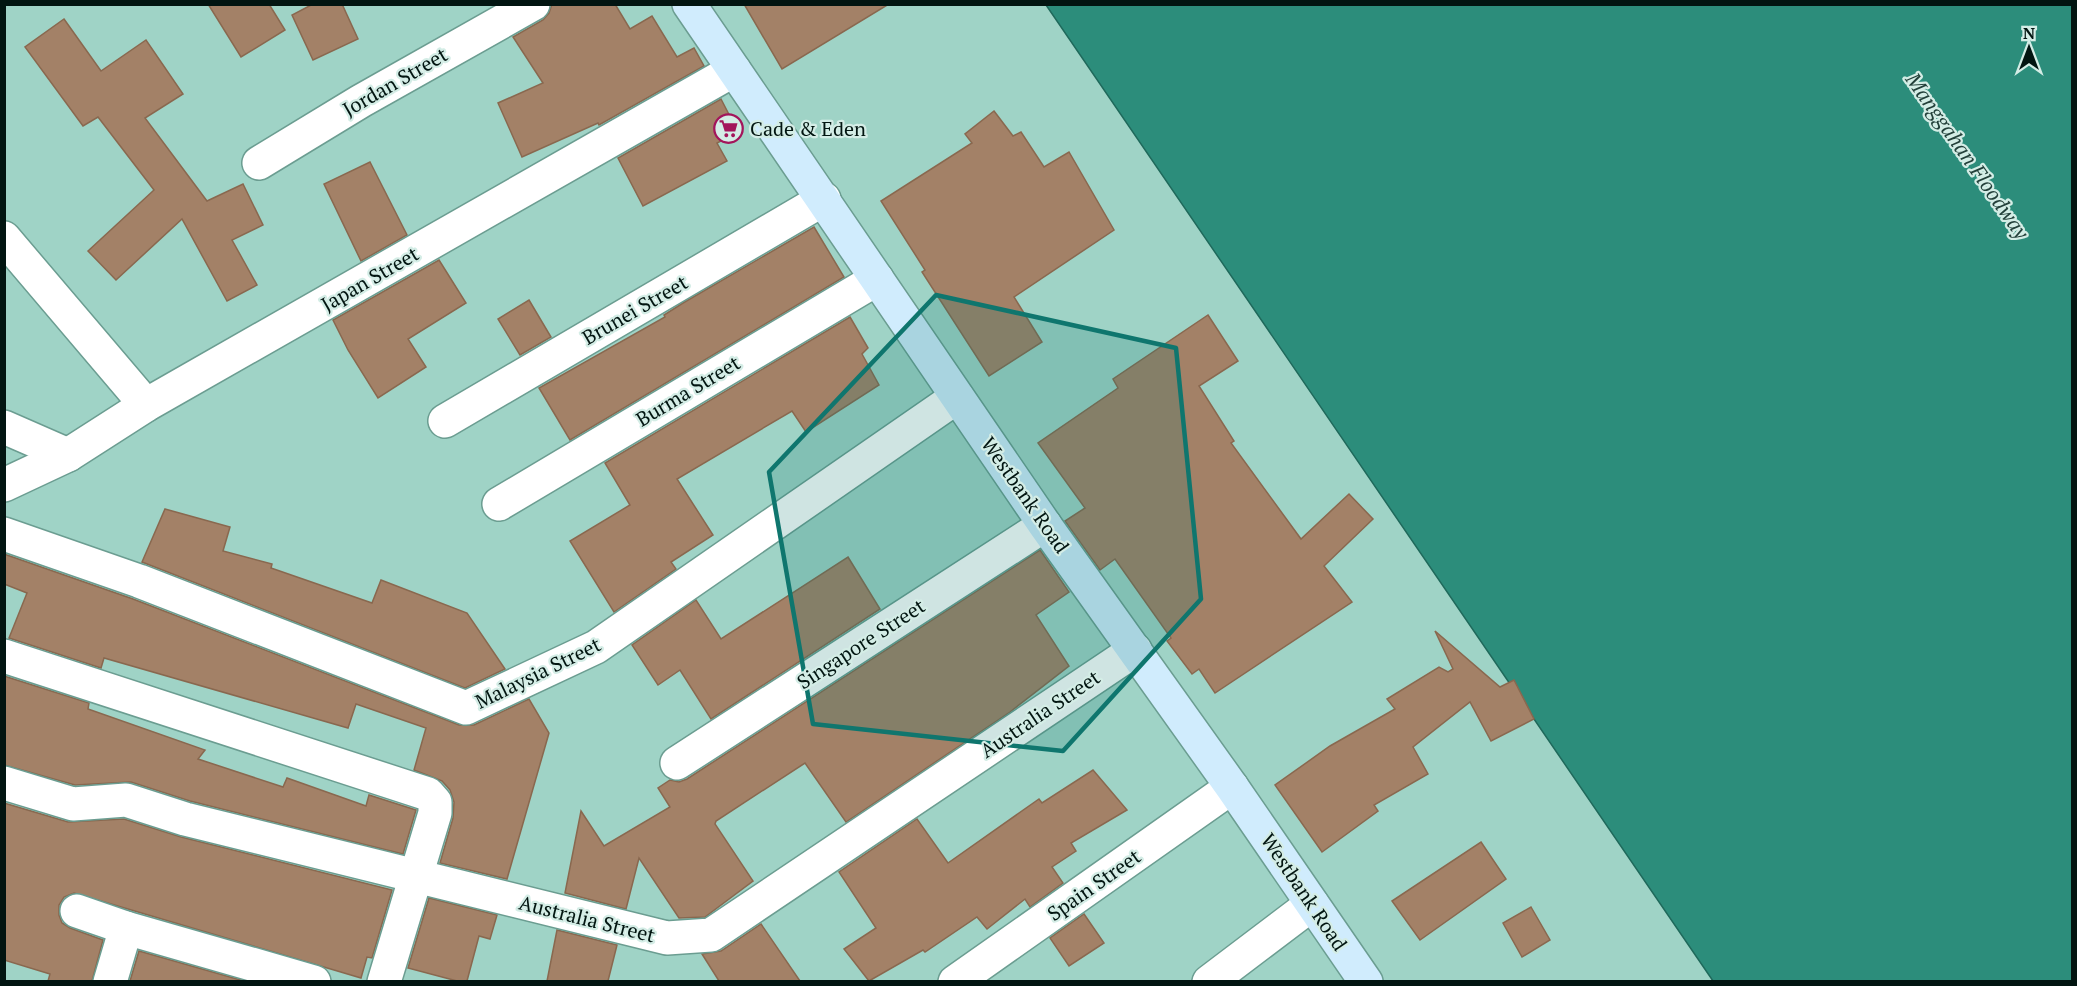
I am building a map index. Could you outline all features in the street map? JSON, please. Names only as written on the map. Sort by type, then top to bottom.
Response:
[{"type":"street","name":"Jordan Street","points":[[259,163],[361,101],[533,4]]},
{"type":"street","name":"Westbank Road","points":[[689,4],[1045,525],[1136,650],[1366,981]]},
{"type":"street","name":"Japan Street","points":[[4,484],[68,455],[146,405],[734,70]]},
{"type":"street","name":"Brunei Street","points":[[445,421],[824,199]]},
{"type":"street","points":[[4,238],[146,405]]},
{"type":"street","name":"Burma Street","points":[[499,504],[877,279]]},
{"type":"street","name":"Malaysia Street","points":[[4,534],[139,581],[466,708],[596,647],[957,397]]},
{"type":"street","points":[[4,427],[68,455]]},
{"type":"street","name":"Singapore Street","points":[[677,763],[1045,525]]},
{"type":"street","name":"Australia Street","points":[[4,783],[73,804],[126,800],[185,819],[414,878],[667,938],[711,935],[1136,650]]},
{"type":"street","points":[[4,656],[428,794],[435,802],[435,813],[384,981]]},
{"type":"street","name":"Spain Street","points":[[955,981],[1232,787]]},
{"type":"street","points":[[1209,981],[1312,904]]},
{"type":"street","points":[[77,911],[126,928],[314,981]]},
{"type":"street","points":[[110,981],[126,928]]},
{"type":"highlighted area","points":[[936,295],[1176,348],[1201,599],[1063,751],[813,724],[769,472]]},
{"type":"water","name":"Manggahan Floodway","points":[[1046,5],[2072,5],[2072,981],[1713,981]]},
{"type":"building","points":[[208,4],[269,4],[285,30],[241,57]]},
{"type":"building","points":[[313,4],[342,4],[358,39],[313,60],[292,15]]},
{"type":"building","points":[[552,4],[615,4],[630,29],[652,16],[677,57],[694,48],[704,66],[599,125],[598,123],[522,157],[498,103],[543,83],[513,37],[543,20]]},
{"type":"building","points":[[744,4],[889,4],[782,69]]},
{"type":"building","points":[[64,19],[101,71],[146,40],[183,94],[145,118],[207,201],[243,184],[263,225],[232,240],[257,285],[227,301],[182,219],[116,280],[88,251],[154,190],[98,117],[83,126],[25,47]]},
{"type":"building","points":[[721,99],[738,132],[717,143],[727,161],[643,206],[618,158]]},
{"type":"building","points":[[994,111],[1013,136],[1021,132],[1044,167],[1069,152],[1114,230],[1014,297],[1042,342],[989,376],[922,272],[925,270],[881,201],[972,143],[965,134]]},
{"type":"building","points":[[370,162],[407,235],[361,261],[324,184]]},
{"type":"building","points":[[814,227],[844,277],[570,440],[539,388],[665,317],[664,315],[683,303]]},
{"type":"building","points":[[439,260],[466,303],[408,339],[426,367],[378,398],[348,350],[333,320]]},
{"type":"building","points":[[529,300],[551,337],[520,355],[498,319]]},
{"type":"building","points":[[1208,315],[1238,361],[1199,386],[1234,441],[1231,443],[1301,539],[1349,494],[1373,519],[1324,566],[1352,602],[1215,693],[1199,669],[1192,674],[1167,641],[1171,638],[1115,559],[1100,570],[1065,521],[1085,508],[1038,443],[1118,388],[1113,379]]},
{"type":"building","points":[[850,317],[868,348],[862,354],[879,385],[806,432],[792,411],[677,479],[713,535],[671,562],[676,569],[614,612],[570,541],[630,505],[605,463]]},
{"type":"building","points":[[165,509],[230,527],[223,551],[272,564],[271,568],[372,603],[381,580],[467,613],[505,669],[465,688],[142,562]]},
{"type":"building","points":[[1040,550],[1069,592],[1036,615],[1069,666],[1010,712],[846,822],[805,763],[716,821],[715,824],[753,881],[705,917],[679,918],[639,858],[626,909],[565,893],[581,811],[604,846],[670,807],[658,788],[670,780],[679,782],[687,779]]},
{"type":"building","points":[[4,554],[133,599],[459,725],[474,725],[529,699],[549,733],[507,879],[440,863],[453,818],[454,802],[450,790],[442,781],[414,770],[426,728],[356,704],[348,728],[104,658],[101,668],[9,638],[27,593],[4,584]]},
{"type":"building","points":[[848,557],[880,609],[711,719],[680,670],[658,685],[632,645],[696,600],[721,639]]},
{"type":"building","points":[[1435,631],[1500,687],[1514,680],[1534,719],[1491,741],[1470,702],[1413,747],[1428,774],[1374,805],[1378,811],[1322,852],[1275,785],[1330,746],[1395,709],[1387,699],[1439,667],[1448,672],[1453,669]]},
{"type":"building","points":[[4,676],[89,703],[88,709],[205,750],[198,759],[283,787],[287,778],[366,806],[369,795],[416,810],[403,854],[190,801],[131,782],[75,785],[4,765]]},
{"type":"building","points":[[1093,770],[1127,810],[1071,843],[1076,851],[1052,867],[1063,883],[1030,907],[1025,899],[987,929],[977,917],[925,952],[923,950],[869,981],[844,949],[876,928],[839,872],[917,819],[948,863],[1039,799],[1042,803]]},
{"type":"building","points":[[4,803],[68,822],[124,819],[181,837],[392,890],[372,958],[367,957],[361,978],[74,893],[64,897],[59,905],[59,915],[62,923],[70,928],[103,940],[92,981],[48,981],[50,974],[4,960]]},
{"type":"building","points":[[1481,842],[1506,879],[1420,940],[1392,901]]},
{"type":"building","points":[[429,898],[497,915],[490,939],[479,936],[467,981],[457,981],[408,968]]},
{"type":"building","points":[[1531,907],[1550,940],[1522,957],[1503,923]]},
{"type":"building","points":[[1084,914],[1104,943],[1069,966],[1050,938]]},
{"type":"building","points":[[761,924],[800,981],[719,981],[702,954],[721,951]]},
{"type":"building","points":[[557,930],[617,945],[608,981],[547,981]]},
{"type":"building","points":[[139,951],[244,981],[130,981]]},
{"type":"place","name":"Cade & Eden","points":[[729,129]]}]
